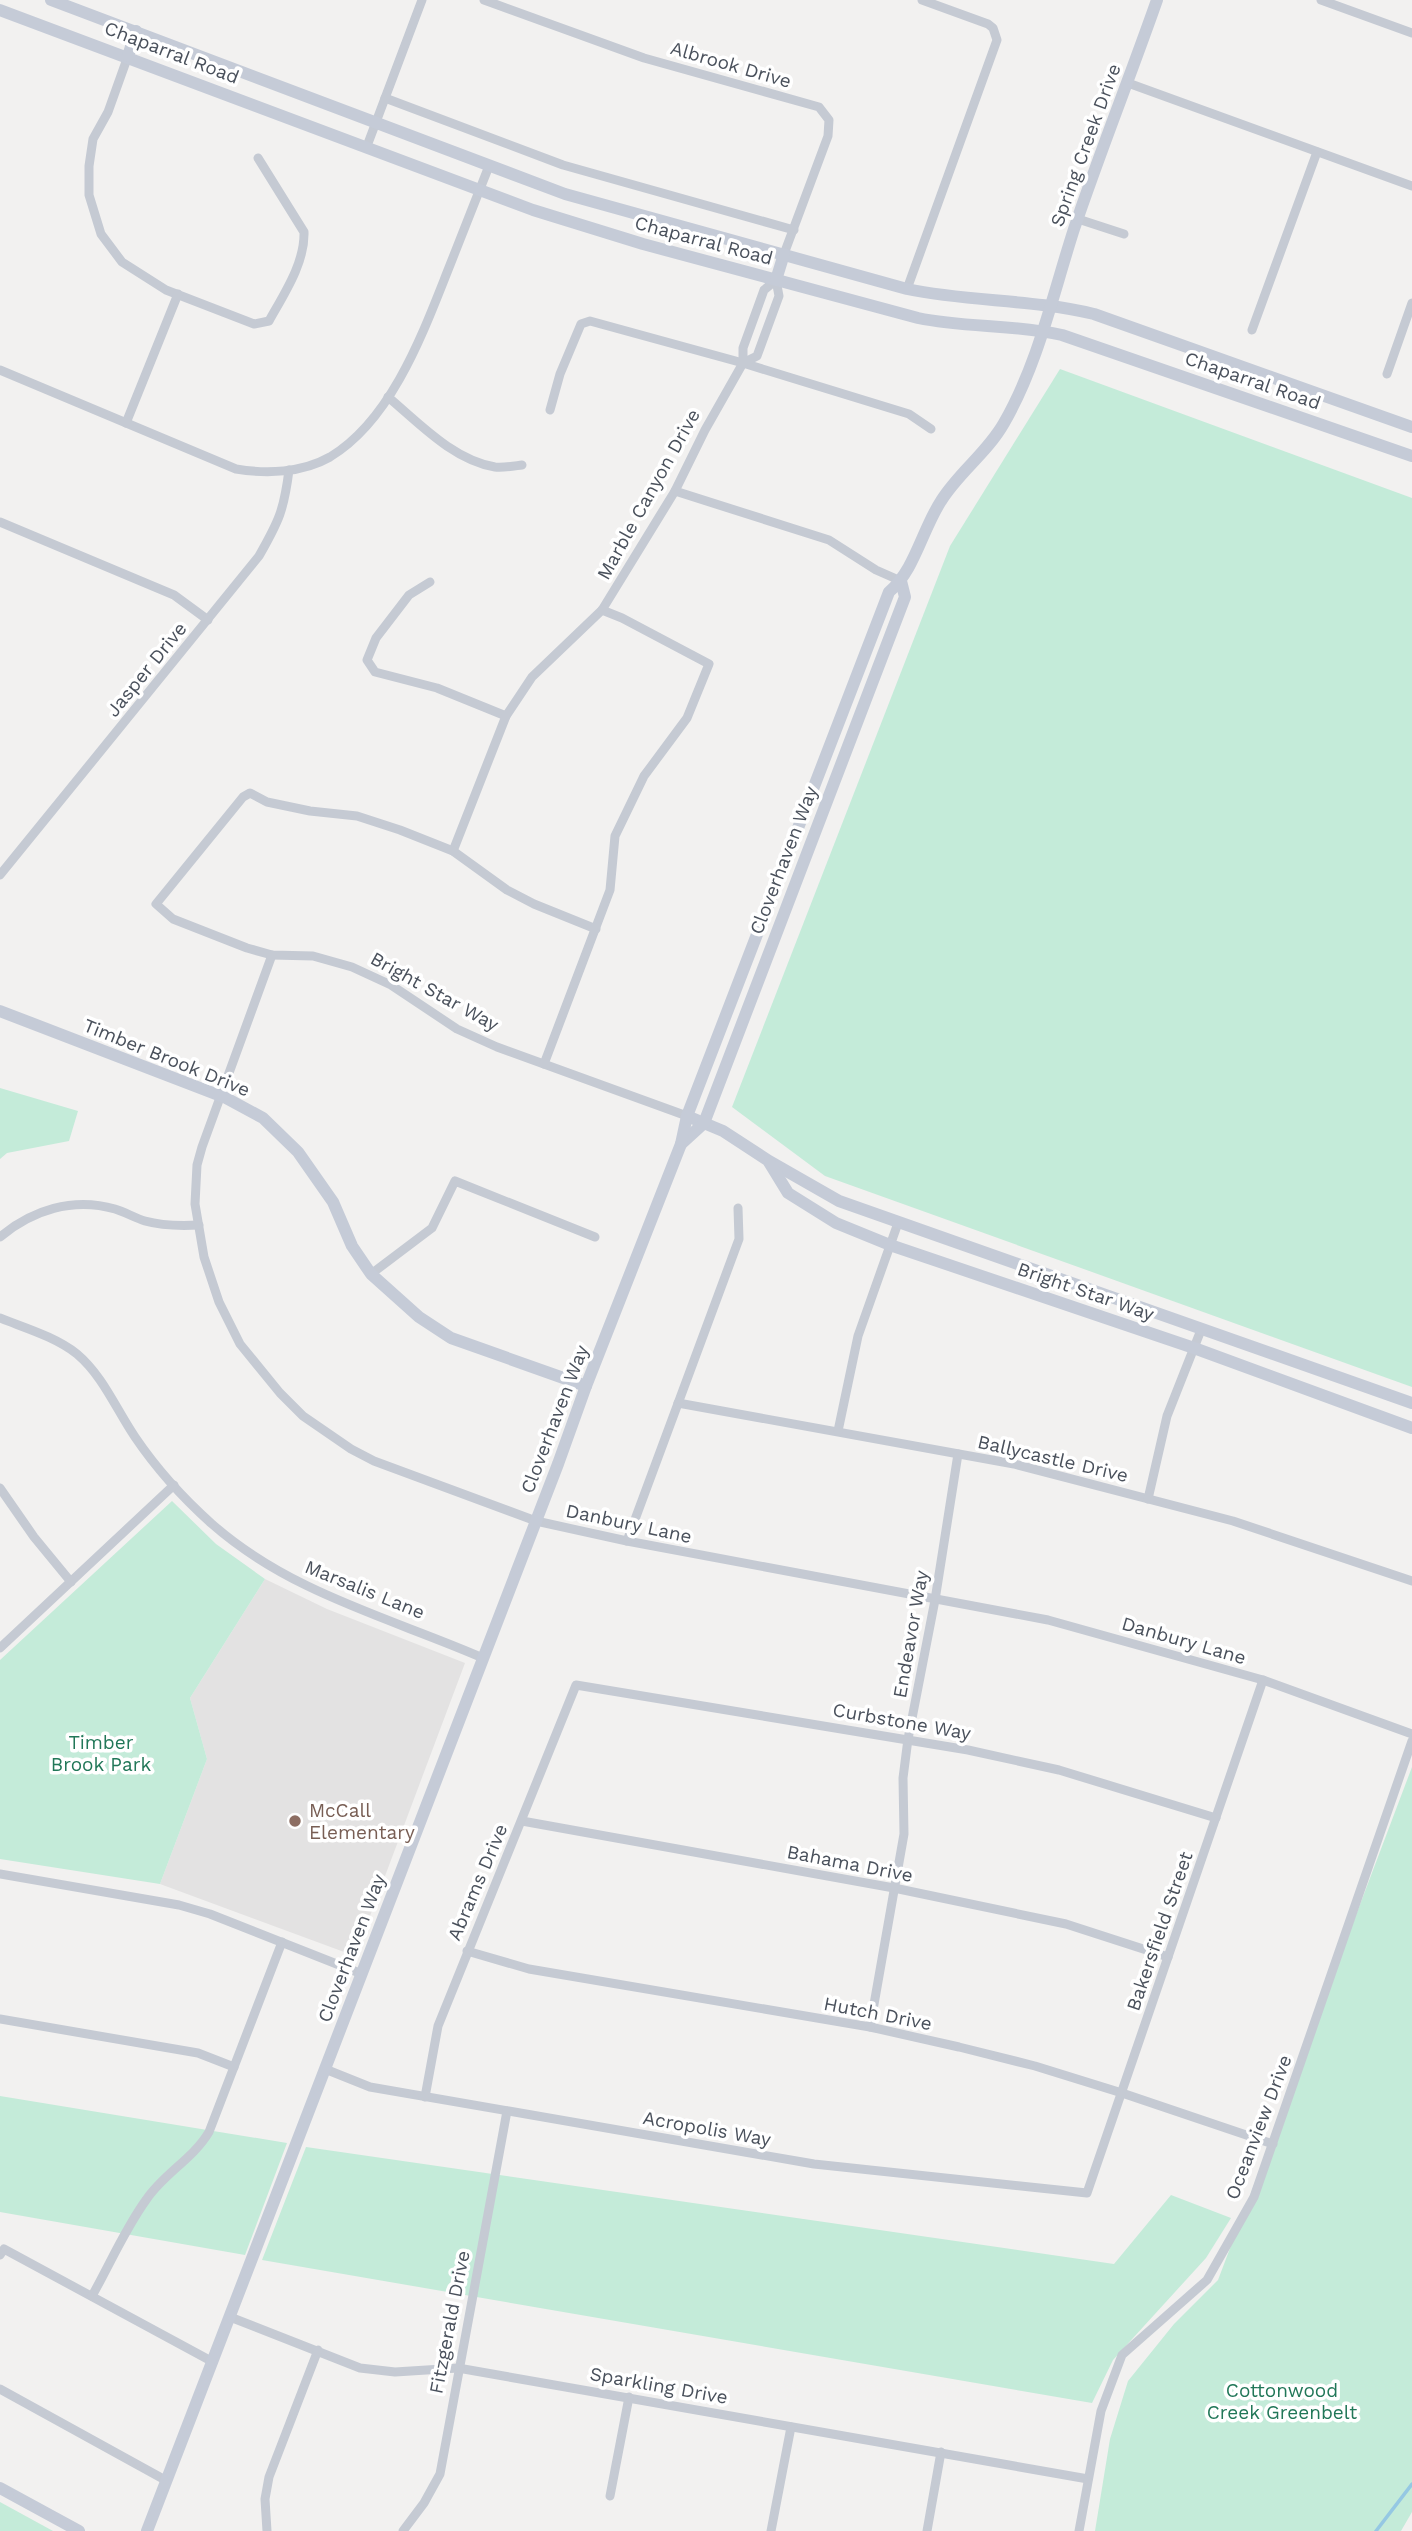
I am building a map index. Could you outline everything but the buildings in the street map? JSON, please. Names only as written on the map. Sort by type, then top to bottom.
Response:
[{"type":"street","name":"Chaparral Road","points":[[51,0],[565,194],[907,289],[950,297],[1050,304],[1094,314],[1412,427]]},
{"type":"street","points":[[367,146],[422,0]]},
{"type":"street","name":"Albrook Drive","points":[[484,0],[644,58],[819,107],[829,120],[828,136],[784,254]]},
{"type":"street","points":[[907,289],[997,40],[993,28],[988,24],[922,0]]},
{"type":"street","name":"Spring Creek Drive","points":[[1050,304],[1157,0]]},
{"type":"street","points":[[1321,0],[1412,33]]},
{"type":"street","name":"Chaparral Road","points":[[0,10],[533,210],[588,228],[929,321],[1042,330],[1113,351],[1412,456]]},
{"type":"street","points":[[136,31],[108,112],[93,139],[89,166],[89,195],[101,234],[122,262],[166,290],[254,324],[270,321],[305,244],[304,232],[258,158]]},
{"type":"street","points":[[1128,83],[1412,186]]},
{"type":"street","points":[[385,98],[563,164],[794,230]]},
{"type":"street","points":[[1252,330],[1317,152]]},
{"type":"street","points":[[0,370],[236,469],[259,472],[289,470],[328,458],[350,442],[388,397],[430,316],[489,166]]},
{"type":"street","points":[[1078,219],[1124,234]]},
{"type":"street","points":[[776,280],[784,254]]},
{"type":"street","name":"Marble Canyon Drive","points":[[453,852],[506,716],[532,677],[602,610],[675,491],[705,430],[743,363],[743,348],[762,293],[776,280]]},
{"type":"street","name":"Marble Canyon Drive","points":[[743,363],[757,356],[779,296],[776,280]]},
{"type":"street","points":[[126,423],[178,294]]},
{"type":"street","points":[[1387,374],[1412,303]]},
{"type":"street","name":"Cloverhaven Way","points":[[147,2531],[681,1144],[687,1116],[888,592],[901,582],[939,503],[955,480],[986,450],[1004,424],[1032,362],[1050,304]]},
{"type":"street","points":[[550,410],[560,374],[581,324],[590,321],[743,363],[909,414],[931,429]]},
{"type":"street","points":[[388,397],[440,440],[467,457],[496,467],[522,465]]},
{"type":"street","name":"Jasper Drive","points":[[0,875],[259,556],[278,523],[284,506],[289,470]]},
{"type":"street","points":[[675,491],[829,540],[876,570],[901,582]]},
{"type":"street","points":[[0,522],[174,595],[208,620]]},
{"type":"street","points":[[430,582],[409,595],[391,616],[367,655],[368,665],[375,673],[437,688],[506,716]]},
{"type":"street","name":"Cloverhaven Way","points":[[681,1144],[704,1124],[905,597],[901,582]]},
{"type":"street","points":[[544,1064],[610,890],[615,836],[644,776],[687,718],[709,664],[602,610]]},
{"type":"street","name":"Bright Star Way","points":[[453,852],[356,816],[310,811],[267,802],[250,793],[243,797],[156,904],[173,919],[272,955],[313,956],[352,967],[391,985],[457,1029],[723,1131],[839,1202],[1412,1403]]},
{"type":"street","points":[[453,852],[507,890],[596,929]]},
{"type":"street","name":"Danbury Lane","points":[[272,955],[197,1165],[195,1204],[204,1257],[219,1302],[239,1342],[260,1370],[303,1416],[351,1449],[374,1461],[536,1521],[627,1541],[1048,1620],[1263,1680],[1412,1734]]},
{"type":"street","name":"Timber Brook Drive","points":[[0,1011],[222,1097],[263,1118],[298,1152],[333,1202],[352,1245],[371,1274],[419,1317],[451,1338],[586,1386]]},
{"type":"street","name":"Bright Star Way","points":[[769,1161],[788,1193],[836,1223],[890,1245],[1194,1348],[1412,1428]]},
{"type":"street","points":[[371,1274],[432,1228],[455,1181],[595,1237]]},
{"type":"street","points":[[0,1237],[32,1216],[55,1207],[75,1205],[115,1209],[158,1224],[199,1225]]},
{"type":"street","points":[[627,1541],[739,1239],[738,1208]]},
{"type":"street","points":[[838,1431],[858,1336],[898,1223]]},
{"type":"street","name":"Marsalis Lane","points":[[0,1318],[63,1345],[87,1364],[102,1382],[136,1438],[174,1485],[213,1525],[269,1565],[335,1600],[434,1636],[483,1658]]},
{"type":"street","points":[[1148,1499],[1167,1416],[1201,1330]]},
{"type":"street","name":"Ballycastle Drive","points":[[678,1403],[1014,1464],[1233,1521],[1412,1581]]},
{"type":"street","name":"Endeavor Way","points":[[870,2027],[904,1834],[903,1778],[908,1739],[958,1454]]},
{"type":"street","points":[[0,1648],[174,1485]]},
{"type":"street","points":[[0,1488],[34,1537],[71,1582]]},
{"type":"street","name":"Bakersfield Street","points":[[1087,2193],[1263,1680]]},
{"type":"street","name":"Curbstone Way","points":[[576,1685],[908,1739],[1059,1770],[1216,1818]]},
{"type":"street","name":"Abrams Drive","points":[[425,2097],[438,2026],[576,1685]]},
{"type":"street","name":"Oceanview Drive","points":[[1079,2531],[1101,2411],[1122,2355],[1207,2280],[1254,2197],[1412,1741]]},
{"type":"street","name":"Bahama Drive","points":[[522,1821],[894,1888],[1066,1924],[1168,1957]]},
{"type":"street","points":[[0,1874],[179,1905],[210,1914],[362,1974]]},
{"type":"street","points":[[92,2295],[145,2201],[158,2184],[202,2143],[209,2132],[282,1942]]},
{"type":"street","name":"Hutch Drive","points":[[467,1951],[529,1969],[870,2027],[1035,2066],[1273,2144]]},
{"type":"street","points":[[0,2019],[198,2053],[234,2067]]},
{"type":"street","name":"Acropolis Way","points":[[325,2069],[370,2087],[814,2164],[1087,2193]]},
{"type":"street","name":"Fitzgerald Drive","points":[[403,2531],[424,2503],[440,2474],[507,2111]]},
{"type":"street","points":[[2,2252],[92,2295],[212,2362]]},
{"type":"street","name":"Sparkling Drive","points":[[230,2316],[360,2368],[395,2372],[458,2368],[1088,2479]]},
{"type":"street","points":[[267,2531],[265,2499],[269,2477],[318,2350]]},
{"type":"street","points":[[0,2389],[167,2481]]},
{"type":"street","points":[[610,2496],[629,2397]]},
{"type":"street","points":[[771,2531],[791,2427]]},
{"type":"street","points":[[927,2531],[941,2452]]},
{"type":"street","points":[[0,2488],[79,2531]]},
{"type":"shaded area","name":"McCall Elementary","points":[[265,1579],[327,1609],[465,1663],[355,1956],[160,1884],[207,1759],[190,1698]]},
{"type":"green space","points":[[1060,369],[1412,498],[1412,1387],[825,1176],[732,1107],[950,546]]},
{"type":"green space","points":[[0,1088],[78,1111],[69,1141],[7,1153],[0,1159]]},
{"type":"green space","name":"Timber Brook Park","points":[[172,1501],[216,1544],[265,1579],[190,1698],[207,1759],[160,1884],[0,1859],[0,1660]]},
{"type":"green space","name":"Cottonwood Creek Greenbelt","points":[[1412,1767],[1412,2512],[1401,2531],[1095,2531],[1110,2439],[1128,2381],[1174,2324],[1218,2280]]},
{"type":"green space","points":[[0,2096],[287,2143],[245,2255],[0,2212]]},
{"type":"green space","points":[[306,2147],[1114,2264],[1171,2195],[1231,2218],[1206,2258],[1113,2360],[1092,2403],[262,2260]]},
{"type":"green space","points":[[0,2502],[53,2531],[0,2531]]},
{"type":"waterway","points":[[1376,2531],[1412,2484]]},
{"type":"place","name":"McCall Elementary","points":[[295,1821]]}]
